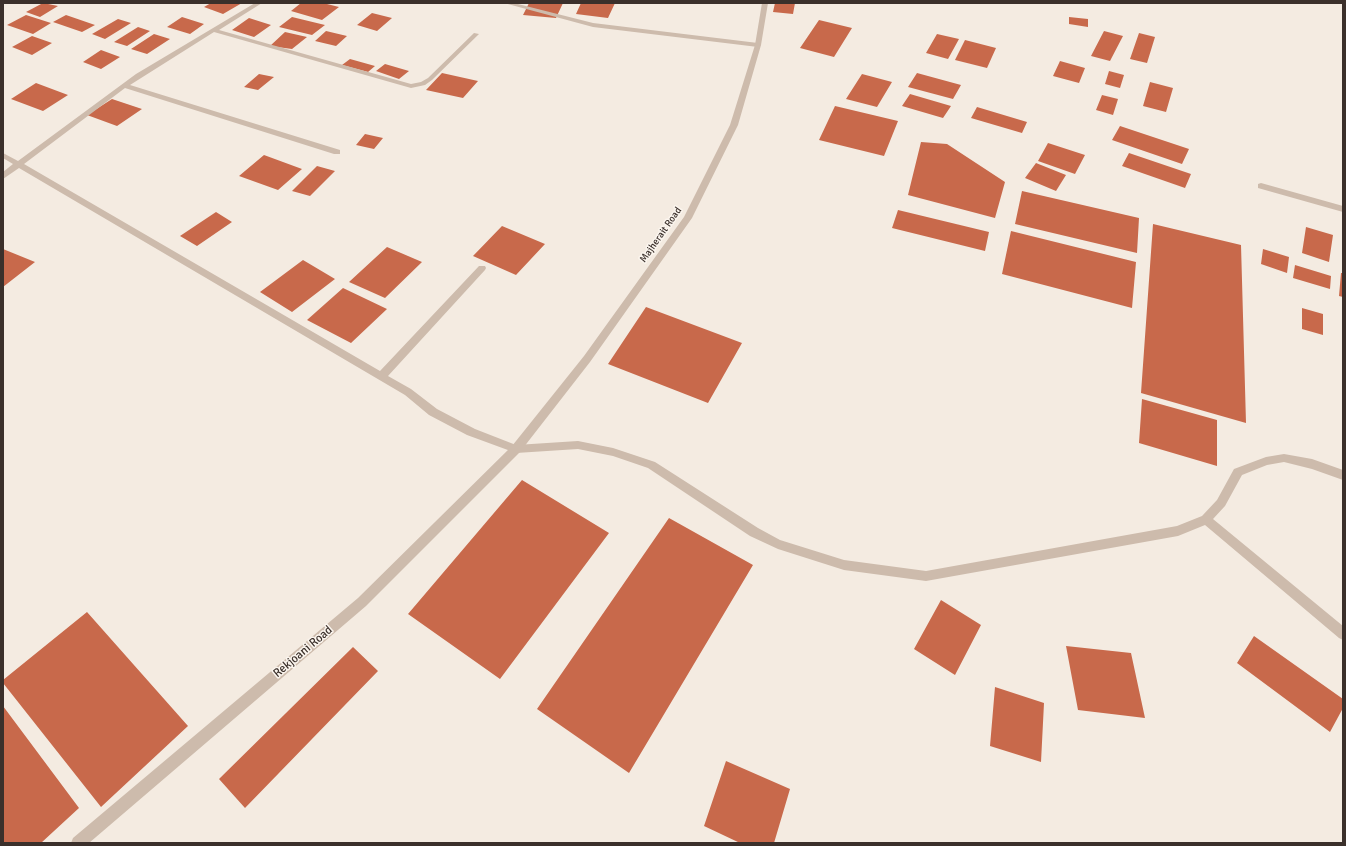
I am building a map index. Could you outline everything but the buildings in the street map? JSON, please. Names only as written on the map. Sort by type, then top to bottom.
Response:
[{"type":"street","points":[[3,176],[124,85],[259,3]]},
{"type":"street","points":[[507,3],[593,25],[758,45]]},
{"type":"street","name":"Majherait Road","points":[[516,449],[587,359],[688,218],[734,125],[758,45],[765,3]]},
{"type":"street","points":[[213,30],[411,86],[423,84],[430,79],[476,34]]},
{"type":"street","points":[[124,85],[337,152]]},
{"type":"street","points":[[3,156],[381,376],[408,392],[434,412],[471,432],[516,449],[578,445],[613,452],[651,464],[728,517],[778,544],[844,565],[926,576],[1178,531],[1206,519],[1221,503],[1238,472],[1266,461],[1284,458],[1312,464],[1343,474]]},
{"type":"street","points":[[1261,186],[1343,209]]},
{"type":"street","points":[[381,376],[482,268]]},
{"type":"street","name":"Rekjoani Road","points":[[78,843],[362,602],[516,449]]},
{"type":"street","points":[[1206,519],[1343,634]]}]
